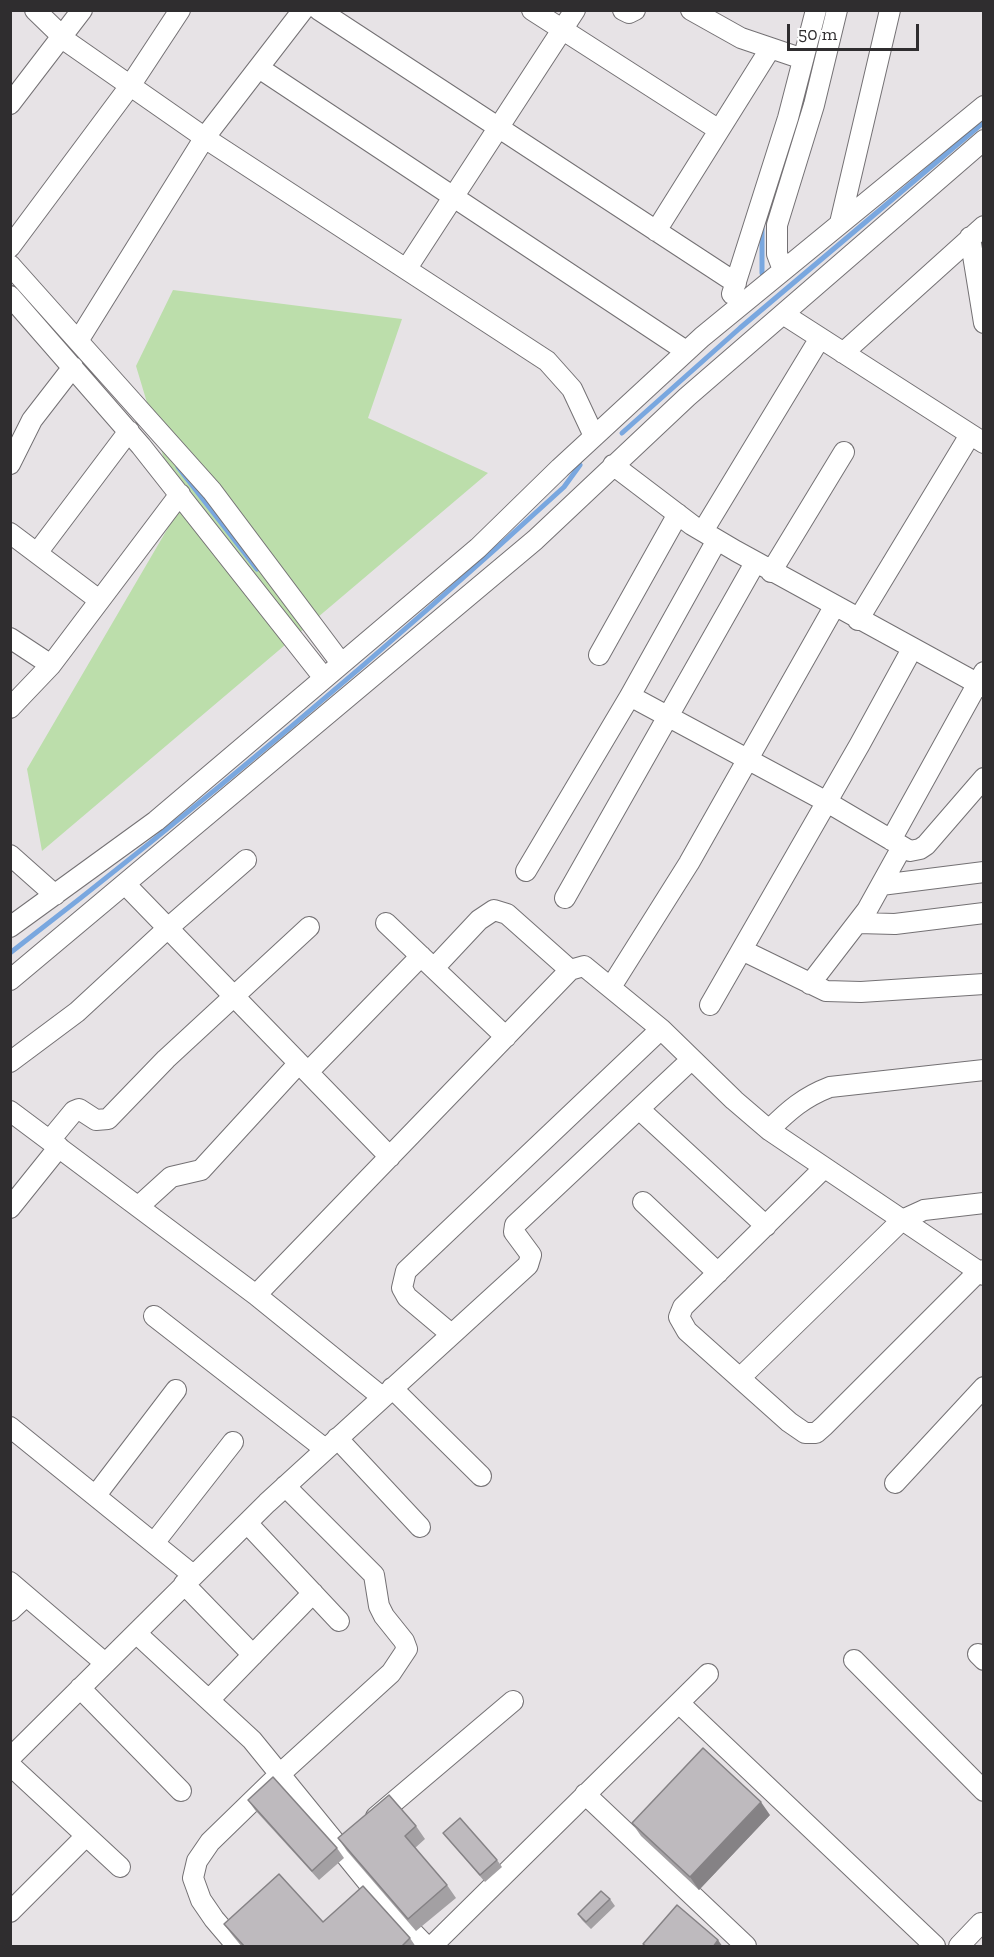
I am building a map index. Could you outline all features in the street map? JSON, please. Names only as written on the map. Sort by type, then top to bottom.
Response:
[{"type":"street","points":[[35,10],[62,37],[205,138],[547,361],[572,389],[594,436]]},
{"type":"street","points":[[10,104],[82,10]]},
{"type":"street","points":[[10,247],[130,86],[180,10]]},
{"type":"street","points":[[78,341],[205,138],[303,10]]},
{"type":"street","points":[[320,10],[735,283]]},
{"type":"street","points":[[532,10],[719,130]]},
{"type":"street","points":[[406,268],[575,10]]},
{"type":"street","points":[[623,10],[629,13],[635,10]]},
{"type":"street","points":[[691,10],[726,31],[770,49],[803,59]]},
{"type":"street","points":[[726,317],[788,118],[816,10]]},
{"type":"street","points":[[783,270],[777,254],[777,225],[814,105],[837,10]]},
{"type":"street","points":[[840,224],[890,10]]},
{"type":"street","points":[[656,231],[770,49]]},
{"type":"street","points":[[259,68],[687,351]]},
{"type":"street","points":[[10,927],[156,821],[478,548],[594,436],[726,317],[984,106]]},
{"type":"street","points":[[10,980],[535,540],[613,465],[984,140]]},
{"type":"street","points":[[977,232],[984,323]]},
{"type":"street","points":[[843,353],[977,232]]},
{"type":"street","points":[[10,265],[212,491],[332,671]]},
{"type":"street","points":[[14,309],[73,367],[332,671]]},
{"type":"street","points":[[783,314],[977,439],[858,620]]},
{"type":"street","points":[[526,871],[630,696],[710,536],[820,338]]},
{"type":"street","points":[[10,464],[32,420],[73,367]]},
{"type":"street","points":[[37,553],[129,431]]},
{"type":"street","points":[[565,898],[669,717],[763,568],[844,452]]},
{"type":"street","points":[[613,465],[710,536],[763,568],[912,649],[981,681],[896,844],[881,885],[858,923],[810,984]]},
{"type":"street","points":[[10,708],[51,665],[180,494]]},
{"type":"street","points":[[599,655],[678,514]]},
{"type":"street","points":[[10,533],[99,600]]},
{"type":"street","points":[[611,987],[689,863],[834,607]]},
{"type":"street","points":[[10,638],[51,665]]},
{"type":"street","points":[[710,1005],[912,649]]},
{"type":"street","points":[[630,696],[827,802],[896,844],[915,851],[926,845],[984,778]]},
{"type":"street","points":[[10,855],[55,895]]},
{"type":"street","points":[[10,1062],[77,1012],[246,860]]},
{"type":"street","points":[[881,885],[984,872]]},
{"type":"street","points":[[126,885],[390,1157]]},
{"type":"street","points":[[139,1206],[171,1177],[201,1170],[304,1068],[427,962],[494,910],[507,914],[570,970]]},
{"type":"street","points":[[858,923],[894,924],[984,913]]},
{"type":"street","points":[[386,923],[506,1037]]},
{"type":"street","points":[[10,1208],[74,1111],[79,1110],[96,1120],[108,1119],[166,1059],[309,927]]},
{"type":"street","points":[[742,950],[826,991],[984,984]]},
{"type":"street","points":[[256,1294],[570,970],[584,966],[661,1029],[734,1100],[769,1130],[982,1273],[816,1433],[805,1433],[789,1422],[680,1322],[680,1313],[683,1306],[824,1168]]},
{"type":"street","points":[[451,1335],[407,1297],[402,1288],[406,1271],[661,1029]]},
{"type":"street","points":[[14,1746],[80,1688],[285,1486],[528,1265],[531,1255],[514,1233],[516,1225],[693,1059]]},
{"type":"street","points":[[769,1130],[793,1105],[830,1087],[984,1070]]},
{"type":"street","points":[[639,1110],[766,1226]]},
{"type":"street","points":[[10,1111],[387,1392],[481,1476]]},
{"type":"street","points":[[643,1202],[718,1273]]},
{"type":"street","points":[[740,1378],[902,1220],[924,1210],[984,1203]]},
{"type":"street","points":[[154,1316],[331,1444],[420,1527]]},
{"type":"street","points":[[894,1483],[984,1387]]},
{"type":"street","points":[[96,1494],[176,1390]]},
{"type":"street","points":[[10,1427],[154,1543],[253,1654]]},
{"type":"street","points":[[154,1543],[233,1442]]},
{"type":"street","points":[[237,1947],[201,1900],[193,1878],[197,1861],[210,1842],[281,1773],[391,1673],[406,1649],[404,1641],[379,1606],[374,1575],[285,1486]]},
{"type":"street","points":[[247,1523],[339,1621]]},
{"type":"street","points":[[10,1582],[105,1663]]},
{"type":"street","points":[[209,1700],[313,1593]]},
{"type":"street","points":[[10,1611],[26,1596]]},
{"type":"street","points":[[136,1633],[252,1740],[387,1906],[426,1947]]},
{"type":"street","points":[[854,1660],[984,1791]]},
{"type":"street","points":[[432,1947],[708,1674]]},
{"type":"street","points":[[80,1688],[181,1791]]},
{"type":"street","points":[[340,1848],[513,1701]]},
{"type":"street","points":[[679,1703],[935,1947]]},
{"type":"street","points":[[10,1765],[120,1867]]},
{"type":"street","points":[[585,1794],[746,1947]]},
{"type":"street","points":[[10,1912],[86,1836]]},
{"type":"street","points":[[677,1913],[693,1896]]},
{"type":"street","points":[[959,1947],[981,1923]]},
{"type":"green space","points":[[173,290],[402,319],[368,418],[488,473],[42,851],[27,769],[179,509],[136,366]]},
{"type":"building","points":[[703,1748],[761,1802],[690,1877],[632,1823]]},
{"type":"building","points":[[273,1777],[337,1848],[312,1871],[248,1800]]},
{"type":"building","points":[[389,1795],[416,1826],[405,1836],[447,1885],[408,1919],[338,1838]]},
{"type":"building","points":[[460,1818],[497,1860],[480,1875],[443,1833]]},
{"type":"building","points":[[279,1874],[323,1922],[363,1886],[410,1938],[401,1947],[245,1947],[224,1924]]},
{"type":"building","points":[[601,1891],[610,1899],[586,1922],[578,1914]]},
{"type":"building","points":[[677,1905],[718,1940],[713,1947],[647,1947],[643,1944]]},
{"type":"waterway","points":[[622,433],[740,328],[984,122]]},
{"type":"waterway","points":[[769,208],[780,184]]},
{"type":"waterway","points":[[762,228],[762,273]]},
{"type":"waterway","points":[[10,953],[222,784],[361,667],[564,487],[580,465]]},
{"type":"waterway","points":[[178,467],[257,569]]}]
